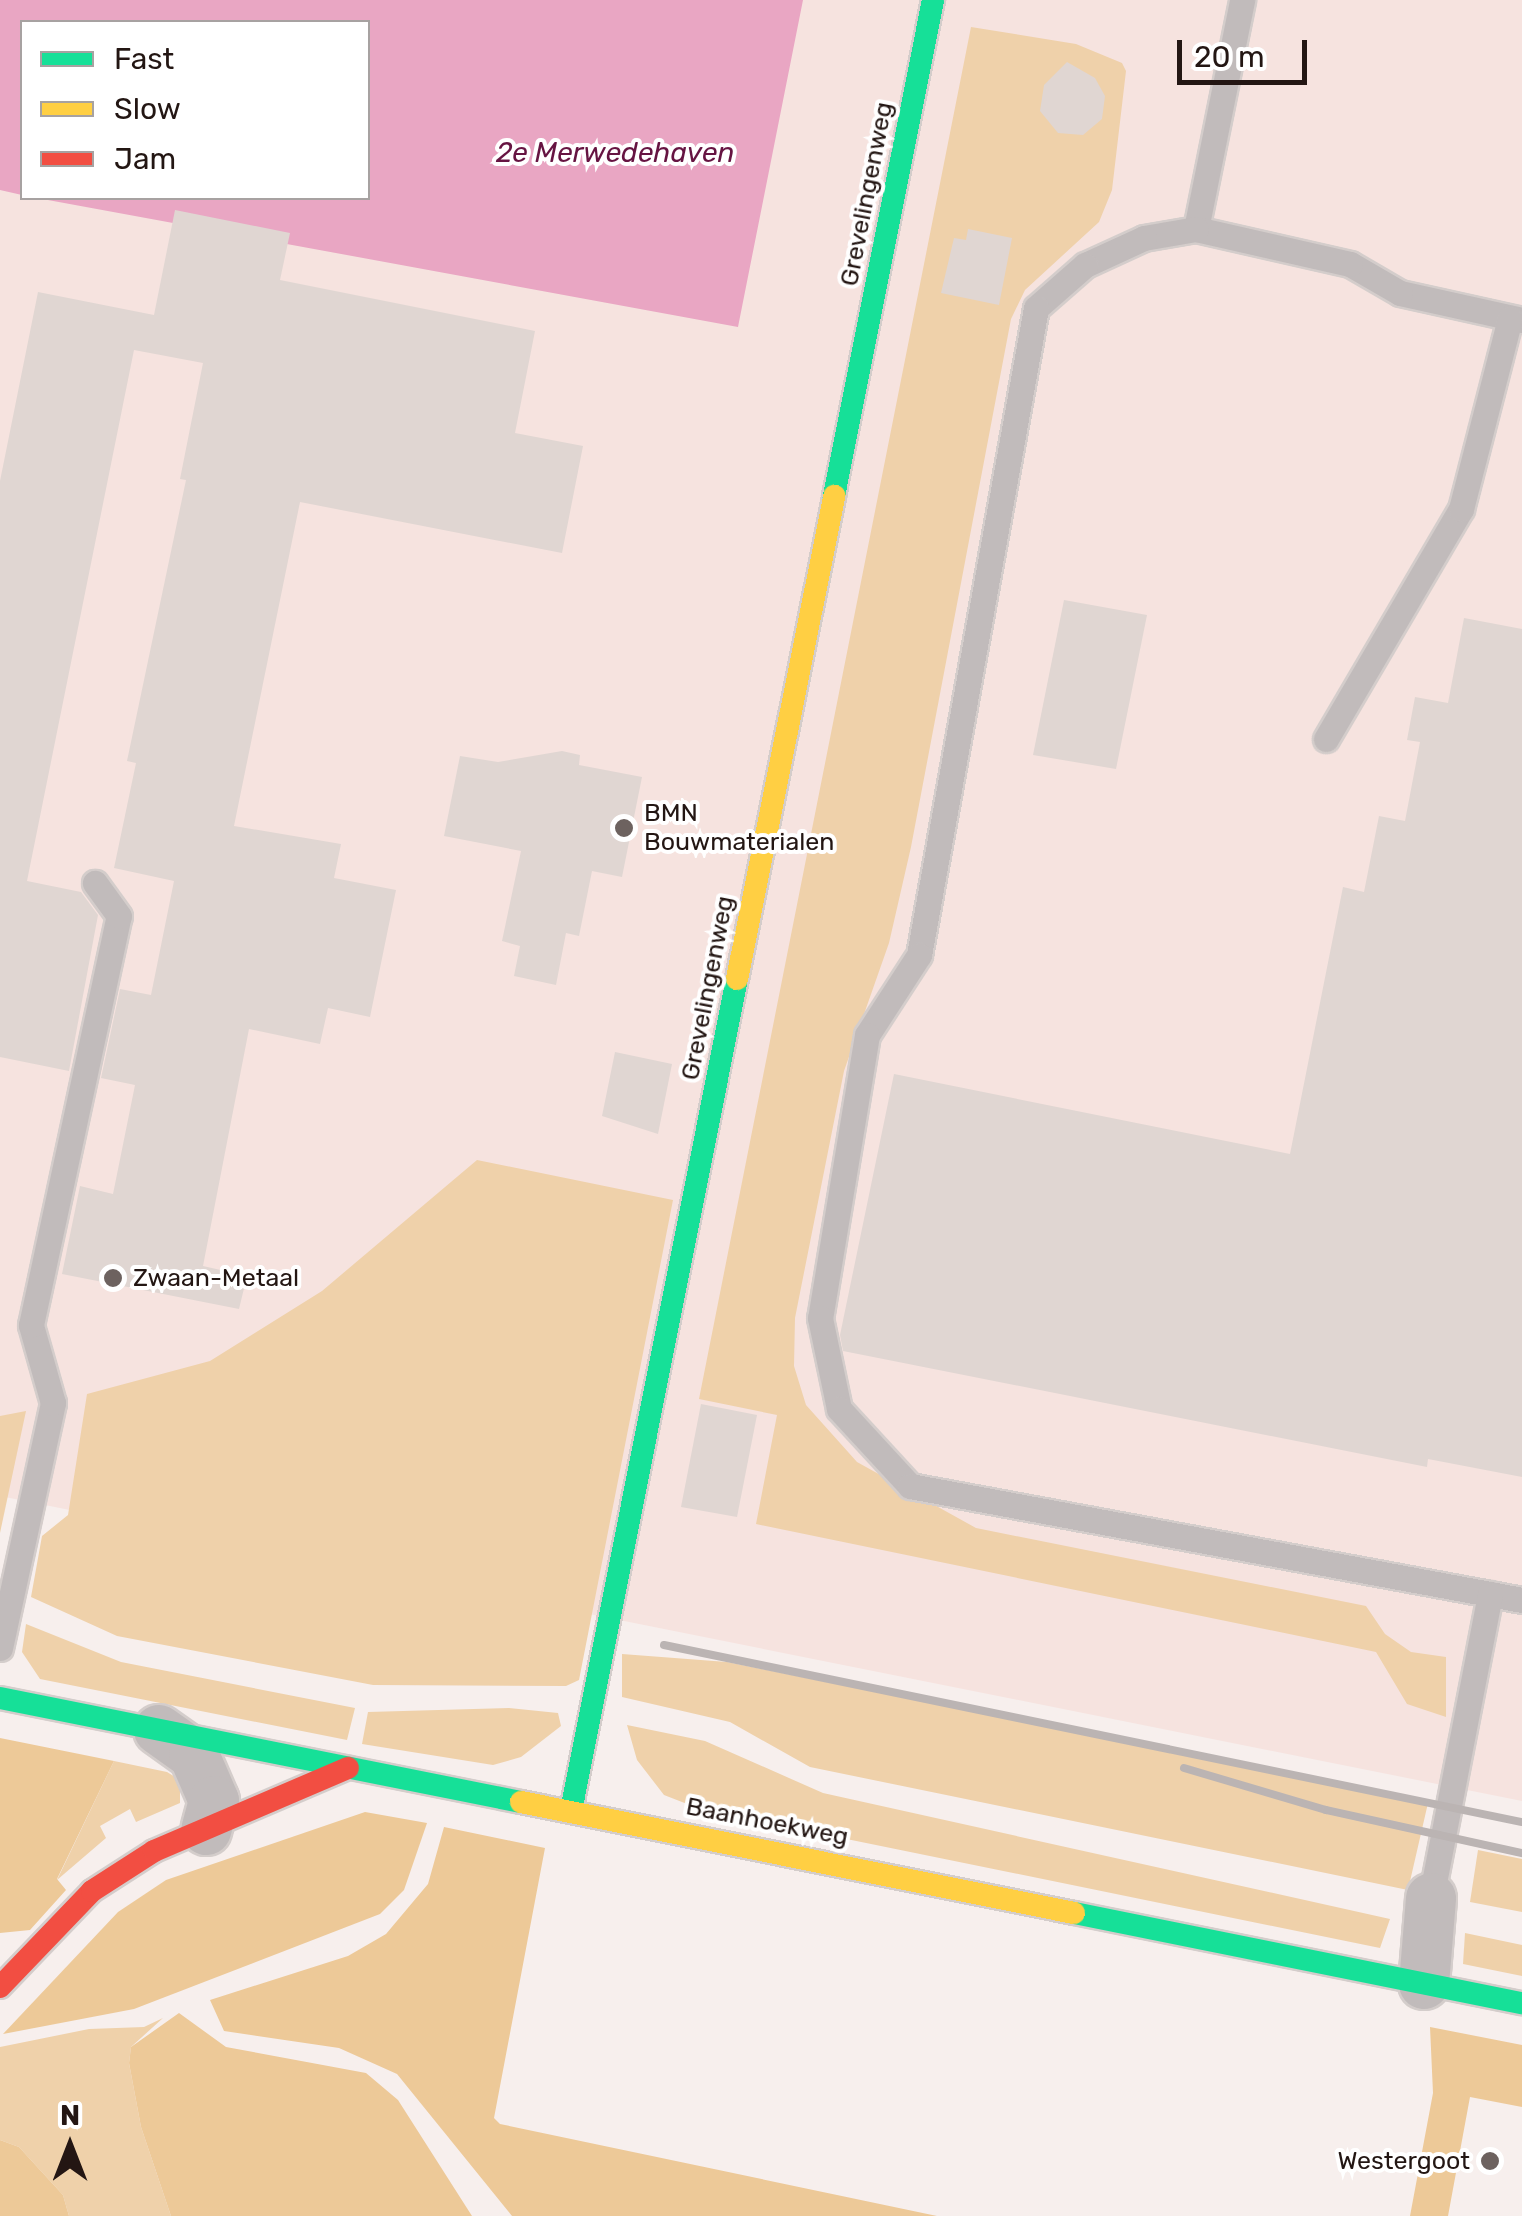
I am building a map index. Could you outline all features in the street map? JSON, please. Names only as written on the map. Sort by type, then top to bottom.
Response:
[{"type":"street","name":"Grevelingenweg","points":[[572,1811],[934,0]]},
{"type":"street","name":"Baanhoekweg","points":[[0,1698],[1522,2003]]},
{"type":"street","points":[[159,1730],[194,1755],[214,1802],[206,1830]]},
{"type":"street","points":[[0,1987],[92,1891],[154,1851],[348,1768]]},
{"type":"street","points":[[1424,1984],[1431,1898]]},
{"type":"lane","points":[[1196,229],[1242,0]]},
{"type":"lane","points":[[1326,740],[1461,509],[1516,319],[1400,292],[1350,264],[1196,229],[1144,238],[1085,265],[1036,308],[920,954],[867,1035],[820,1318],[839,1409],[910,1486],[1522,1600]]},
{"type":"lane","points":[[0,1648],[54,1403],[32,1325],[118,916],[95,883]]},
{"type":"lane","points":[[1431,1898],[1490,1594]]},
{"type":"shaded area","points":[[0,0],[1522,0],[1522,1801],[0,1496]]},
{"type":"shaded area","points":[[971,27],[1076,44],[1122,63],[1126,71],[1112,190],[1099,222],[1025,290],[1011,319],[911,847],[889,943],[844,1071],[795,1318],[794,1366],[806,1405],[857,1462],[976,1528],[1366,1606],[1385,1634],[1411,1652],[1446,1657],[1446,1717],[1407,1704],[1376,1652],[756,1524],[777,1415],[699,1399]]},
{"type":"shaded area","points":[[477,1160],[673,1200],[579,1680],[566,1686],[373,1685],[117,1636],[31,1597],[42,1536],[68,1515],[87,1394],[210,1361],[322,1291]]},
{"type":"shaded area","points":[[26,1411],[0,1533],[0,1416]]},
{"type":"shaded area","points":[[26,1624],[121,1662],[355,1708],[347,1740],[40,1679],[22,1652]]},
{"type":"shaded area","points":[[622,1654],[727,1662],[1428,1803],[1408,1890],[810,1767],[730,1722],[622,1697]]},
{"type":"shaded area","points":[[509,1708],[558,1713],[561,1726],[521,1757],[493,1765],[362,1744],[368,1712]]},
{"type":"shaded area","points":[[627,1725],[705,1741],[823,1793],[1390,1919],[1380,1948],[700,1809],[664,1795],[637,1760]]},
{"type":"shaded area","points":[[0,1738],[114,1761],[57,1879],[66,1890],[30,1930],[0,1933]]},
{"type":"shaded area","points":[[114,1761],[167,1772],[180,1780],[180,1803],[136,1822],[130,1809],[100,1826],[106,1838],[57,1880]]},
{"type":"shaded area","points":[[365,1812],[427,1823],[404,1890],[380,1914],[134,2009],[3,2034],[118,1912],[166,1880]]},
{"type":"shaded area","points":[[444,1827],[545,1848],[494,2118],[500,2124],[937,2216],[512,2216],[397,2074],[339,2048],[224,2031],[210,2000],[348,1956],[386,1934],[428,1884]]},
{"type":"shaded area","points":[[1478,1850],[1522,1859],[1522,1912],[1470,1902]]},
{"type":"shaded area","points":[[1465,1933],[1522,1945],[1522,1976],[1463,1964]]},
{"type":"shaded area","points":[[179,2013],[226,2047],[366,2073],[398,2100],[472,2216],[171,2216],[141,2127],[129,2063],[131,2047]]},
{"type":"shaded area","points":[[163,2018],[131,2047],[129,2063],[141,2127],[171,2216],[69,2216],[63,2195],[19,2147],[0,2140],[0,2047],[89,2029],[144,2027]]},
{"type":"shaded area","points":[[1430,2027],[1522,2045],[1522,2107],[1470,2097],[1448,2216],[1410,2216],[1433,2093]]},
{"type":"shaded area","points":[[0,2140],[19,2147],[63,2195],[69,2216],[0,2216]]},
{"type":"water","name":"2e Merwedehaven","points":[[0,0],[803,0],[738,327],[48,200],[370,200],[370,20],[20,20],[20,195],[0,190]]},
{"type":"building","points":[[1067,62],[1095,78],[1105,96],[1102,119],[1083,135],[1058,133],[1040,111],[1044,85]]},
{"type":"building","points":[[175,210],[290,233],[280,280],[535,331],[515,433],[583,446],[562,553],[300,502],[234,826],[341,844],[334,878],[396,890],[370,1017],[328,1008],[320,1044],[249,1029],[203,1266],[247,1276],[239,1309],[62,1274],[80,1186],[113,1194],[135,1085],[101,1078],[120,989],[151,995],[174,881],[114,868],[136,763],[127,761],[186,480],[180,479],[203,363],[134,350],[27,881],[81,892],[98,915],[69,1071],[0,1057],[0,481],[38,292],[154,315]]},
{"type":"building","points":[[968,229],[1012,238],[999,305],[941,293],[954,238],[966,240]]},
{"type":"building","points":[[1064,600],[1147,615],[1116,769],[1033,755]]},
{"type":"building","points":[[1464,618],[1522,629],[1522,1477],[1428,1459],[1427,1467],[843,1351],[840,1335],[894,1074],[1290,1154],[1343,887],[1364,892],[1379,816],[1405,821],[1420,742],[1407,740],[1415,697],[1448,703]]},
{"type":"building","points":[[562,751],[580,755],[579,765],[642,777],[622,877],[592,871],[579,936],[566,933],[556,985],[514,976],[520,946],[502,941],[521,851],[444,836],[460,756],[498,762]]},
{"type":"building","points":[[615,1052],[672,1064],[658,1134],[602,1116]]},
{"type":"building","points":[[701,1404],[757,1415],[737,1517],[681,1507]]},
{"type":"railway","points":[[664,1645],[1522,1822]]},
{"type":"railway","points":[[1184,1768],[1326,1810],[1522,1853]]},
{"type":"traffic: fast","points":[[834,496],[933,0]]},
{"type":"traffic: fast","points":[[571,1811],[737,979]]},
{"type":"traffic: fast","points":[[0,1698],[521,1802]]},
{"type":"traffic: fast","points":[[1074,1913],[1522,2003]]},
{"type":"traffic: slow","points":[[737,979],[834,496]]},
{"type":"traffic: slow","points":[[521,1802],[1074,1913]]},
{"type":"traffic: jam","points":[[0,1987],[92,1891],[154,1851],[348,1768]]},
{"type":"place","name":"BMN Bouwmaterialen","points":[[624,828]]},
{"type":"place","name":"Zwaan-Metaal","points":[[113,1278]]},
{"type":"place","name":"Westergoot","points":[[1490,2161]]}]
